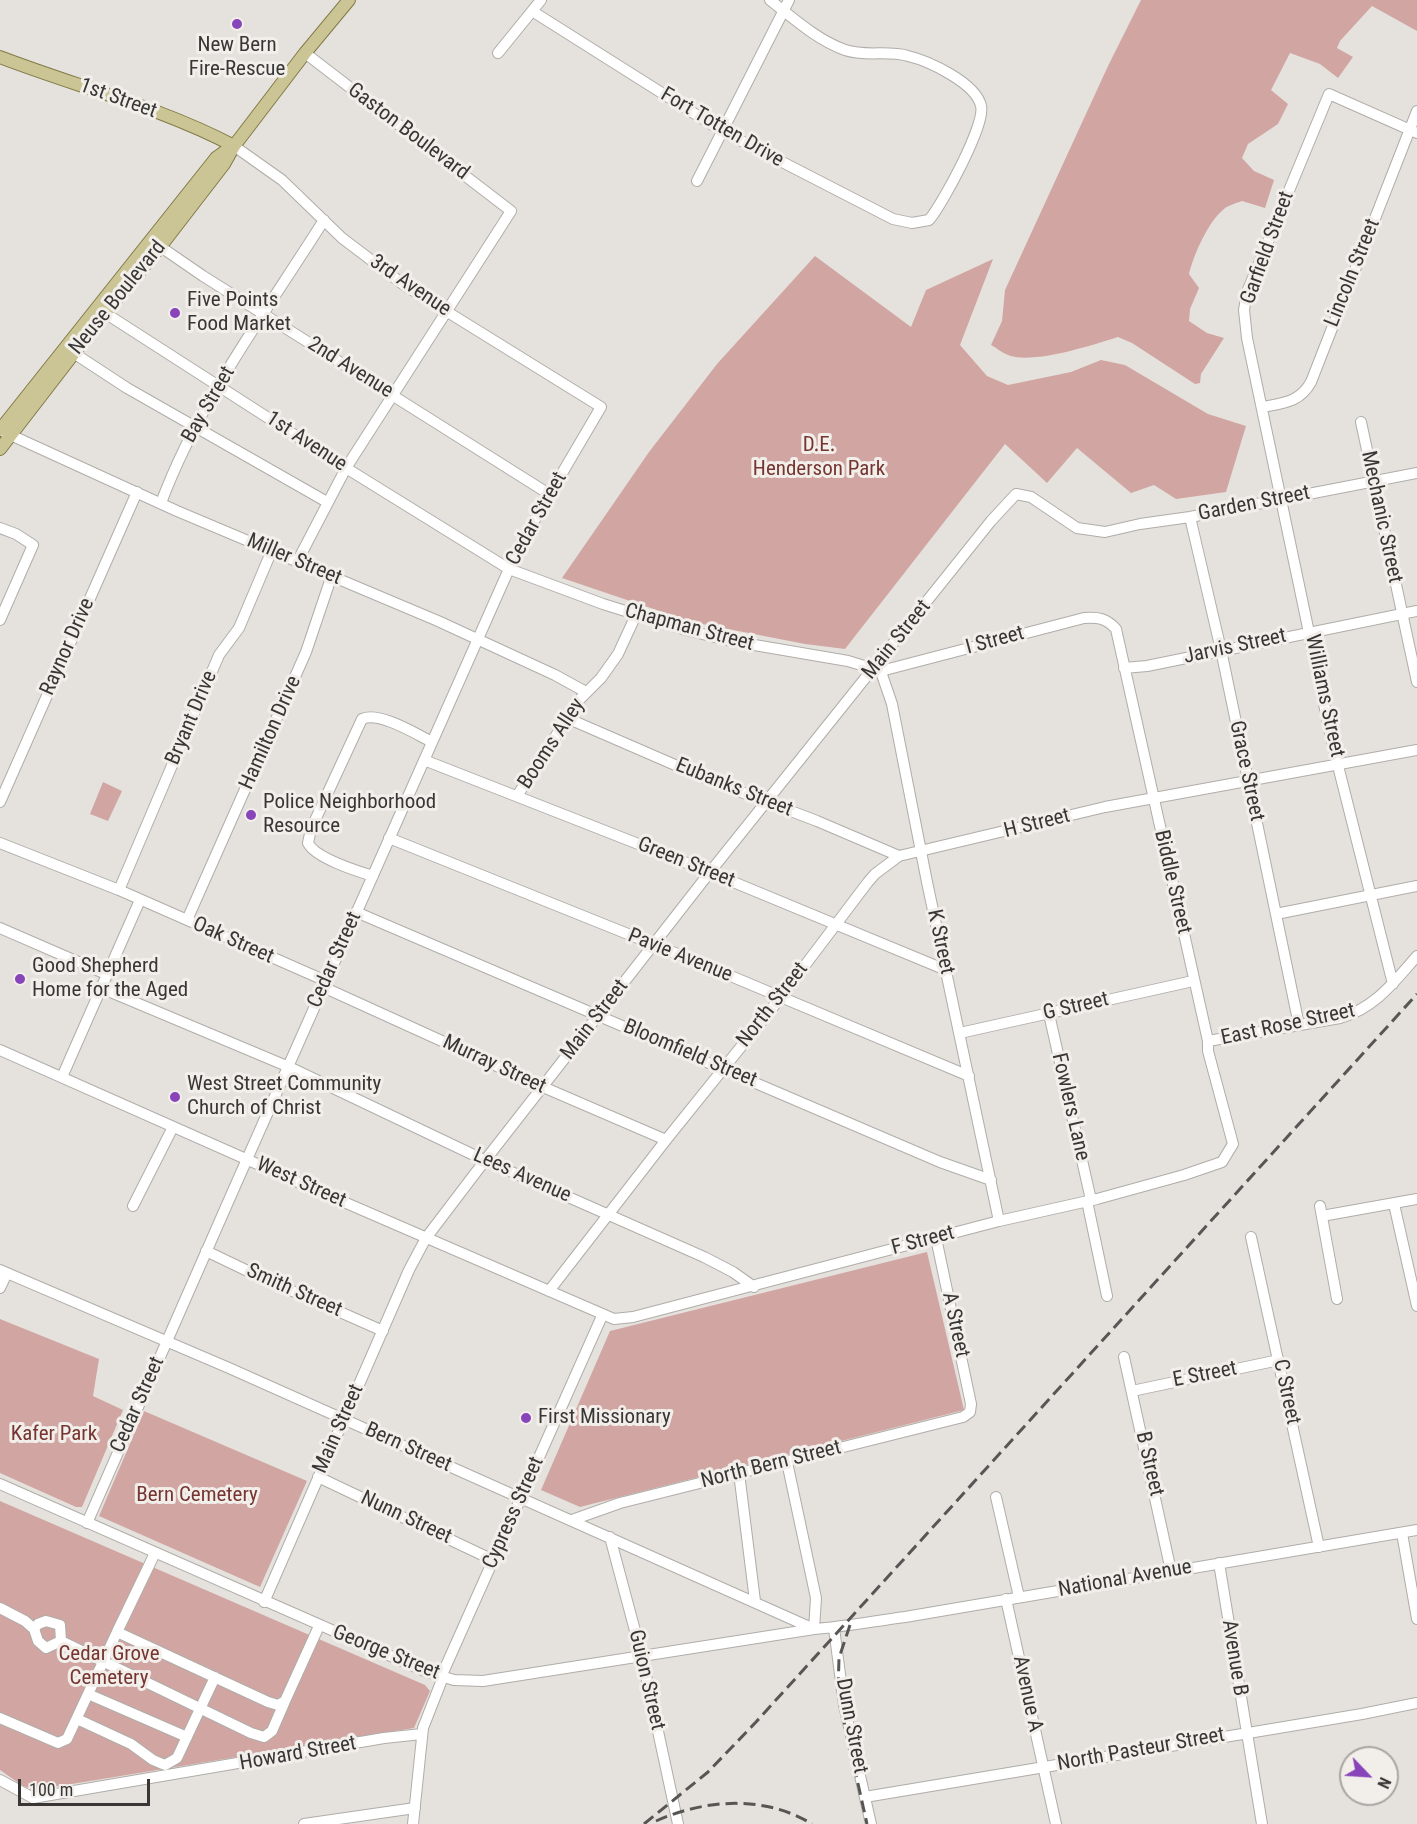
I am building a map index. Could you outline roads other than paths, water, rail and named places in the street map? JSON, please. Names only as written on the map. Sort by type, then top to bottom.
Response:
[{"type":"main road","name":"Neuse Boulevard","points":[[0,449],[3,432],[156,243],[224,164],[234,146],[349,0]]},
{"type":"main road","name":"1st Street","points":[[0,57],[104,93],[213,135],[234,146]]},
{"type":"main road","name":"Neuse Boulevard","points":[[69,351],[105,313],[156,243]]},
{"type":"street","points":[[498,53],[541,0]]},
{"type":"street","points":[[770,0],[783,11]]},
{"type":"street","points":[[697,181],[789,0]]},
{"type":"street","name":"Fort Totten Drive","points":[[532,11],[722,130],[872,209],[893,219],[921,223],[929,220],[954,179],[979,124],[982,107],[974,93],[965,84],[907,55],[855,53],[843,49],[811,31],[783,11]]},
{"type":"street","name":"Gaston Boulevard","points":[[305,53],[512,211],[446,311]]},
{"type":"street","name":"Garfield Street","points":[[1263,407],[1247,338],[1245,300],[1329,94],[1414,131]]},
{"type":"street","name":"Lincoln Street","points":[[1263,407],[1296,400],[1302,396],[1311,382],[1414,131],[1417,111]]},
{"type":"street","name":"3rd Avenue","points":[[234,146],[282,180],[342,238],[404,285],[601,407]]},
{"type":"street","name":"Bay Street","points":[[161,503],[175,466],[219,385],[324,220]]},
{"type":"street","name":"2nd Avenue","points":[[156,243],[549,494]]},
{"type":"street","points":[[297,562],[346,468],[446,311]]},
{"type":"street","name":"1st Avenue","points":[[105,313],[346,468],[509,569]]},
{"type":"street","points":[[69,351],[195,428],[327,502]]},
{"type":"street","name":"Cedar Street","points":[[87,1523],[509,569],[549,494],[601,407]]},
{"type":"street","name":"Williams Street","points":[[1263,407],[1339,766],[1393,984]]},
{"type":"street","name":"Mechanic Street","points":[[1361,422],[1417,682]]},
{"type":"street","name":"Miller Street","points":[[3,432],[161,503],[477,639],[586,692]]},
{"type":"street","name":"Garden Street","points":[[1090,531],[1105,532],[1190,517],[1417,473]]},
{"type":"street","name":"Raynor Drive","points":[[0,802],[137,492]]},
{"type":"street","name":"Main Street","points":[[264,1602],[409,1270],[426,1238],[485,1160],[710,872],[878,668],[991,521],[1016,494],[1031,496],[1077,528],[1090,531]]},
{"type":"street","name":"Grace Street","points":[[1190,517],[1221,650],[1299,1025]]},
{"type":"street","points":[[0,528],[16,534],[25,542],[33,545],[0,620]]},
{"type":"street","name":"Bryant Drive","points":[[119,890],[219,655],[239,628],[272,550]]},
{"type":"street","name":"Chapman Street","points":[[509,569],[636,615],[731,641],[878,668]]},
{"type":"street","name":"Hamilton Drive","points":[[187,920],[306,652],[332,575]]},
{"type":"street","name":"Jarvis Street","points":[[1124,668],[1147,666],[1417,611]]},
{"type":"street","name":"Booms Alley","points":[[517,796],[569,719],[579,700],[601,678],[618,654],[636,615]]},
{"type":"street","name":"I Street","points":[[878,668],[1084,618],[1096,617],[1109,621]]},
{"type":"street","name":"Biddle Street","points":[[1109,621],[1116,629],[1208,1041],[1208,1051],[1233,1144]]},
{"type":"street","name":"K Street","points":[[878,668],[892,704],[999,1221]]},
{"type":"street","points":[[373,876],[316,852],[308,843],[311,829],[362,718],[371,716],[382,719],[432,742]]},
{"type":"street","name":"Eubanks Street","points":[[569,719],[712,781],[817,821],[899,856]]},
{"type":"street","name":"H Street","points":[[922,851],[1105,807],[1417,750]]},
{"type":"street","name":"Green Street","points":[[424,760],[710,872],[946,970]]},
{"type":"street","name":"Pavie Avenue","points":[[389,838],[969,1076]]},
{"type":"street","name":"Oak Street","points":[[0,843],[119,890],[324,984]]},
{"type":"street","name":"North Street","points":[[549,1291],[875,874],[899,856],[922,851]]},
{"type":"street","points":[[1276,914],[1417,886]]},
{"type":"street","points":[[62,1077],[140,900]]},
{"type":"street","name":"Bloomfield Street","points":[[356,912],[940,1162],[991,1180]]},
{"type":"street","points":[[0,928],[106,974]]},
{"type":"street","name":"East Rose Street","points":[[1208,1041],[1357,1013],[1379,998],[1417,956]]},
{"type":"street","name":"G Street","points":[[960,1033],[1193,981]]},
{"type":"street","name":"Murray Street","points":[[324,984],[543,1087],[666,1140]]},
{"type":"street","name":"Lees Avenue","points":[[101,988],[289,1067],[485,1160],[704,1257],[733,1272],[754,1287]]},
{"type":"street","name":"Fowlers Lane","points":[[1049,1014],[1089,1200]]},
{"type":"street","name":"West Street","points":[[0,1050],[602,1316]]},
{"type":"street","points":[[133,1206],[173,1127]]},
{"type":"street","name":"F Street","points":[[602,1316],[623,1320],[999,1221],[1089,1200],[1212,1166],[1222,1162],[1233,1144]]},
{"type":"street","points":[[1336,1299],[1321,1211],[1394,1204],[1417,1199]]},
{"type":"street","points":[[1089,1200],[1107,1296]]},
{"type":"street","points":[[1394,1204],[1417,1306]]},
{"type":"street","name":"C Street","points":[[1251,1237],[1319,1546]]},
{"type":"street","name":"A Street","points":[[936,1238],[971,1404],[970,1412]]},
{"type":"street","name":"Smith Street","points":[[206,1251],[383,1331]]},
{"type":"street","points":[[0,1288],[3,1272]]},
{"type":"street","name":"Bern Street","points":[[3,1272],[166,1341],[814,1629]]},
{"type":"street","name":"Cypress Street","points":[[413,1824],[422,1734],[442,1677],[602,1316]]},
{"type":"street","name":"B Street","points":[[1124,1357],[1172,1571]]},
{"type":"street","name":"E Street","points":[[1132,1390],[1279,1360]]},
{"type":"street","name":"North Bern Street","points":[[572,1520],[620,1503],[963,1417],[970,1412]]},
{"type":"street","points":[[787,1462],[816,1598],[814,1629]]},
{"type":"street","points":[[739,1473],[755,1601]]},
{"type":"street","name":"Nunn Street","points":[[318,1477],[493,1560]]},
{"type":"street","name":"George Street","points":[[0,1484],[264,1602],[442,1677],[483,1681],[814,1629],[834,1628]]},
{"type":"street","points":[[996,1497],[1019,1597]]},
{"type":"street","name":"National Avenue","points":[[834,1628],[1417,1530]]},
{"type":"street","points":[[1402,1533],[1417,1619]]},
{"type":"street","name":"Guion Street","points":[[610,1537],[642,1657],[678,1824]]},
{"type":"street","points":[[0,1718],[58,1743],[67,1739],[155,1553]]},
{"type":"street","name":"Avenue B","points":[[1219,1563],[1262,1824]]},
{"type":"street","name":"Avenue A","points":[[1006,1599],[1056,1824]]},
{"type":"street","points":[[0,1608],[25,1621],[34,1629],[38,1641],[46,1648],[61,1641]]},
{"type":"street","points":[[34,1629],[38,1623],[45,1621],[60,1625],[61,1641]]},
{"type":"street","points":[[61,1641],[251,1733],[264,1737],[272,1731],[319,1626]]},
{"type":"street","name":"Dunn Street","points":[[834,1628],[844,1705],[871,1824]]},
{"type":"street","points":[[117,1632],[278,1706],[285,1701]]},
{"type":"street","points":[[76,1719],[131,1744],[153,1760],[165,1765],[177,1758],[215,1677]]},
{"type":"street","points":[[88,1694],[187,1737]]},
{"type":"street","name":"North Pasteur Street","points":[[865,1797],[1417,1703]]},
{"type":"street","name":"Howard Street","points":[[0,1780],[33,1798],[384,1738],[422,1734]]},
{"type":"street","points":[[304,1824],[415,1808]]},
{"type":"railway","points":[[644,1824],[708,1772],[756,1722],[1417,994]]},
{"type":"railway","points":[[850,1625],[839,1658],[838,1694],[867,1824]]},
{"type":"railway","points":[[656,1821],[694,1808],[735,1803],[775,1808],[812,1824]]},
{"type":"place","name":"New Bern Fire-Rescue","points":[[237,24]]},
{"type":"place","name":"Five Points Food Market","points":[[175,313]]},
{"type":"place","name":"Police Neighborhood Resource","points":[[251,815]]},
{"type":"place","name":"Good Shepherd Home for the Aged","points":[[20,979]]},
{"type":"place","name":"West Street Community Church of Christ","points":[[175,1097]]},
{"type":"place","name":"First Missionary","points":[[526,1418]]},
{"type":"park label","name":"D.E. Henderson Park","points":[[819,458]]},
{"type":"park label","name":"Kafer Park","points":[[54,1435]]},
{"type":"park label","name":"Bern Cemetery","points":[[197,1496]]},
{"type":"park label","name":"Cedar Grove Cemetery","points":[[109,1667]]}]
